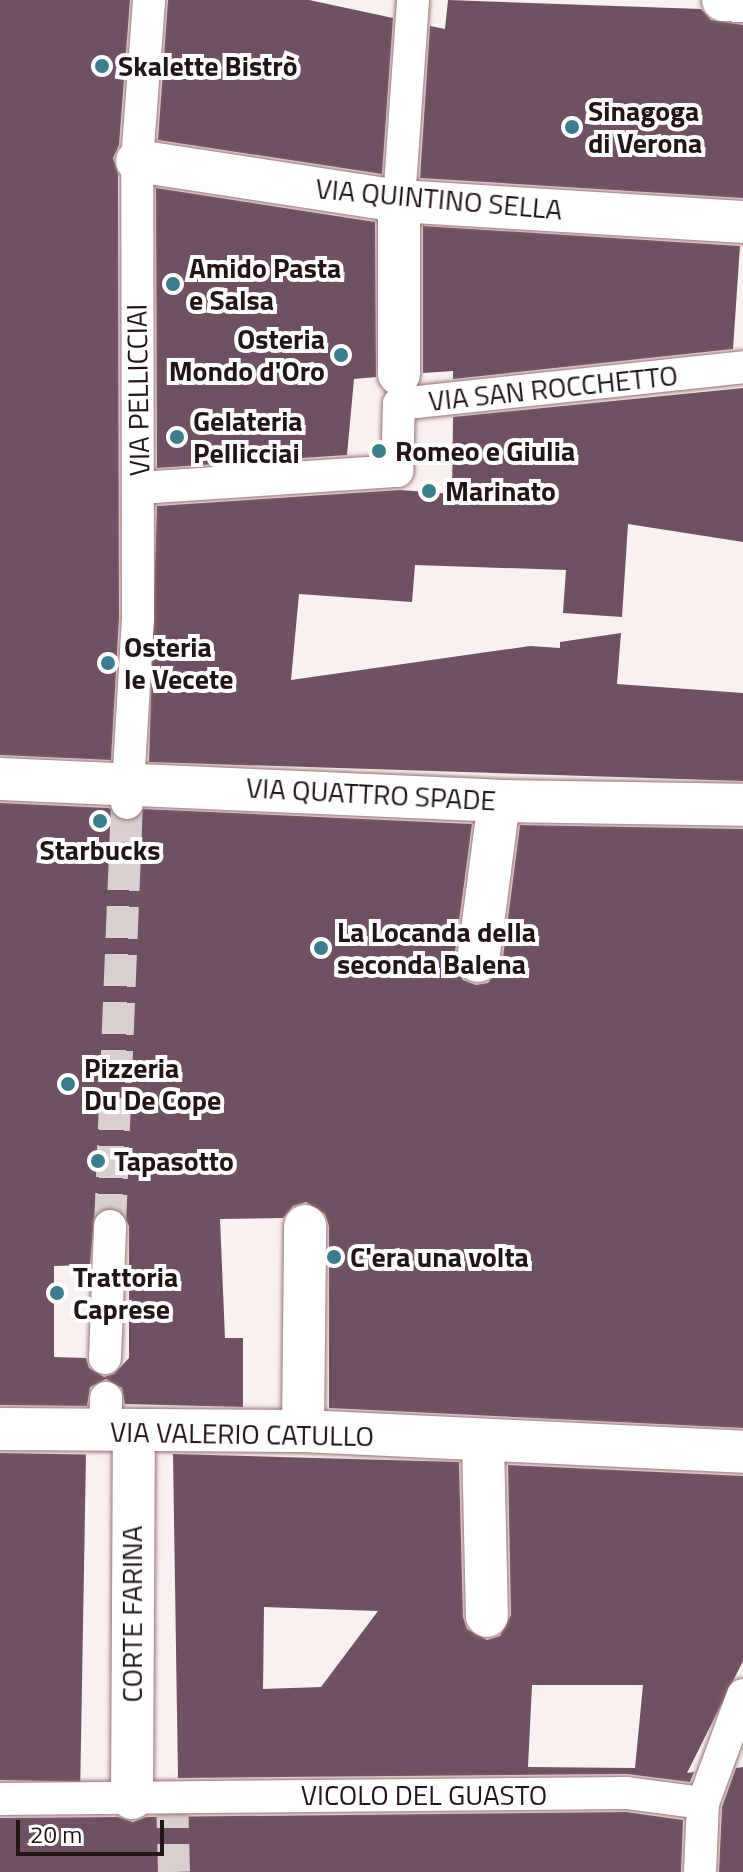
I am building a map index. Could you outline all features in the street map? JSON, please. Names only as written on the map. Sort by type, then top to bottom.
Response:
[{"type":"street","name":"VIA PELLICCIAI","points":[[129,792],[140,488],[137,161],[149,0]]},
{"type":"street","points":[[399,389],[399,201],[413,0]]},
{"type":"street","points":[[723,0],[743,1]]},
{"type":"street","name":"VIA QUINTINO SELLA","points":[[137,161],[399,201],[743,222]]},
{"type":"street","name":"VIA SAN ROCCHETTO","points":[[140,488],[397,471],[399,389],[743,367]]},
{"type":"street","name":"VIA QUATTRO SPADE","points":[[0,779],[129,792],[743,805]]},
{"type":"street","points":[[478,961],[499,801]]},
{"type":"street","points":[[105,1358],[110,1226]]},
{"type":"street","points":[[303,1431],[305,1226]]},
{"type":"street","name":"VIA VALERIO CATULLO","points":[[0,1429],[115,1419],[483,1443],[743,1452]]},
{"type":"street","name":"CORTE FARINA","points":[[115,1419],[132,1798]]},
{"type":"street","points":[[483,1443],[487,1616]]},
{"type":"street","points":[[700,1872],[703,1803],[743,1695]]},
{"type":"street","name":"VICOLO DEL GUASTO","points":[[0,1799],[627,1793],[703,1803]]},
{"type":"building","points":[[0,0],[130,0],[119,145],[113,158],[118,174],[119,618],[111,760],[0,755]]},
{"type":"building","points":[[168,0],[309,0],[393,18],[382,174],[158,140]]},
{"type":"building","points":[[448,0],[701,9],[711,20],[743,25],[743,198],[420,178],[430,26],[445,29]]},
{"type":"building","points":[[156,188],[375,222],[376,377],[354,379],[347,455],[157,468]]},
{"type":"building","points":[[423,226],[740,246],[733,349],[453,379],[453,371],[423,373]]},
{"type":"building","points":[[743,388],[743,542],[628,524],[622,617],[563,613],[566,570],[415,565],[412,602],[299,594],[291,680],[530,646],[560,648],[560,642],[621,633],[617,684],[743,693],[743,781],[149,762],[157,506],[400,490],[452,494],[453,417]]},
{"type":"building","points":[[0,803],[109,808],[127,822],[144,809],[472,824],[454,959],[463,980],[476,985],[488,983],[502,965],[520,825],[743,829],[743,1428],[329,1408],[329,1226],[325,1214],[306,1202],[293,1206],[283,1218],[220,1219],[225,1338],[243,1338],[243,1407],[125,1404],[122,1388],[106,1379],[90,1387],[87,1406],[0,1405]],"holes":[[[112,1207],[121,1210],[129,1226],[129,1358],[114,1374],[104,1377],[89,1368],[86,1358],[54,1357],[54,1266],[90,1265],[94,1217]]]},
{"type":"building","points":[[0,1453],[86,1455],[80,1781],[0,1780]]},
{"type":"building","points":[[173,1454],[459,1462],[463,1617],[467,1629],[487,1640],[500,1636],[511,1615],[508,1465],[743,1476],[743,1661],[687,1773],[694,1772],[690,1782],[627,1774],[178,1778]],"holes":[[[264,1607],[378,1611],[321,1687],[263,1689]],[[532,1685],[643,1685],[635,1768],[528,1767]]]},
{"type":"building","points":[[743,1767],[743,1872],[719,1872],[722,1807],[736,1768]]},
{"type":"building","points":[[626,1812],[683,1820],[681,1872],[0,1872],[0,1818],[118,1817],[133,1822],[146,1817]]},
{"type":"tunnel","points":[[110,1226],[127,803]]},
{"type":"tunnel","points":[[172,1796],[174,1872]]},
{"type":"place","name":"Skalette Bistrò","points":[[102,66]]},
{"type":"place","name":"Sinagoga di Verona","points":[[572,127]]},
{"type":"place","name":"Amido Pasta e Salsa","points":[[173,284]]},
{"type":"place","name":"Osteria Mondo d'Oro","points":[[341,355]]},
{"type":"place","name":"Gelateria Pellicciai","points":[[177,437]]},
{"type":"place","name":"Romeo e Giulia","points":[[379,451]]},
{"type":"place","name":"Marinato","points":[[429,491]]},
{"type":"place","name":"Osteria le Vecete","points":[[108,663]]},
{"type":"place","name":"Starbucks","points":[[100,821]]},
{"type":"place","name":"La Locanda della seconda Balena","points":[[321,948]]},
{"type":"place","name":"Pizzeria Du De Cope","points":[[68,1084]]},
{"type":"place","name":"Tapasotto","points":[[98,1161]]},
{"type":"place","name":"C'era una volta","points":[[334,1257]]},
{"type":"place","name":"Trattoria Caprese","points":[[57,1293]]}]
